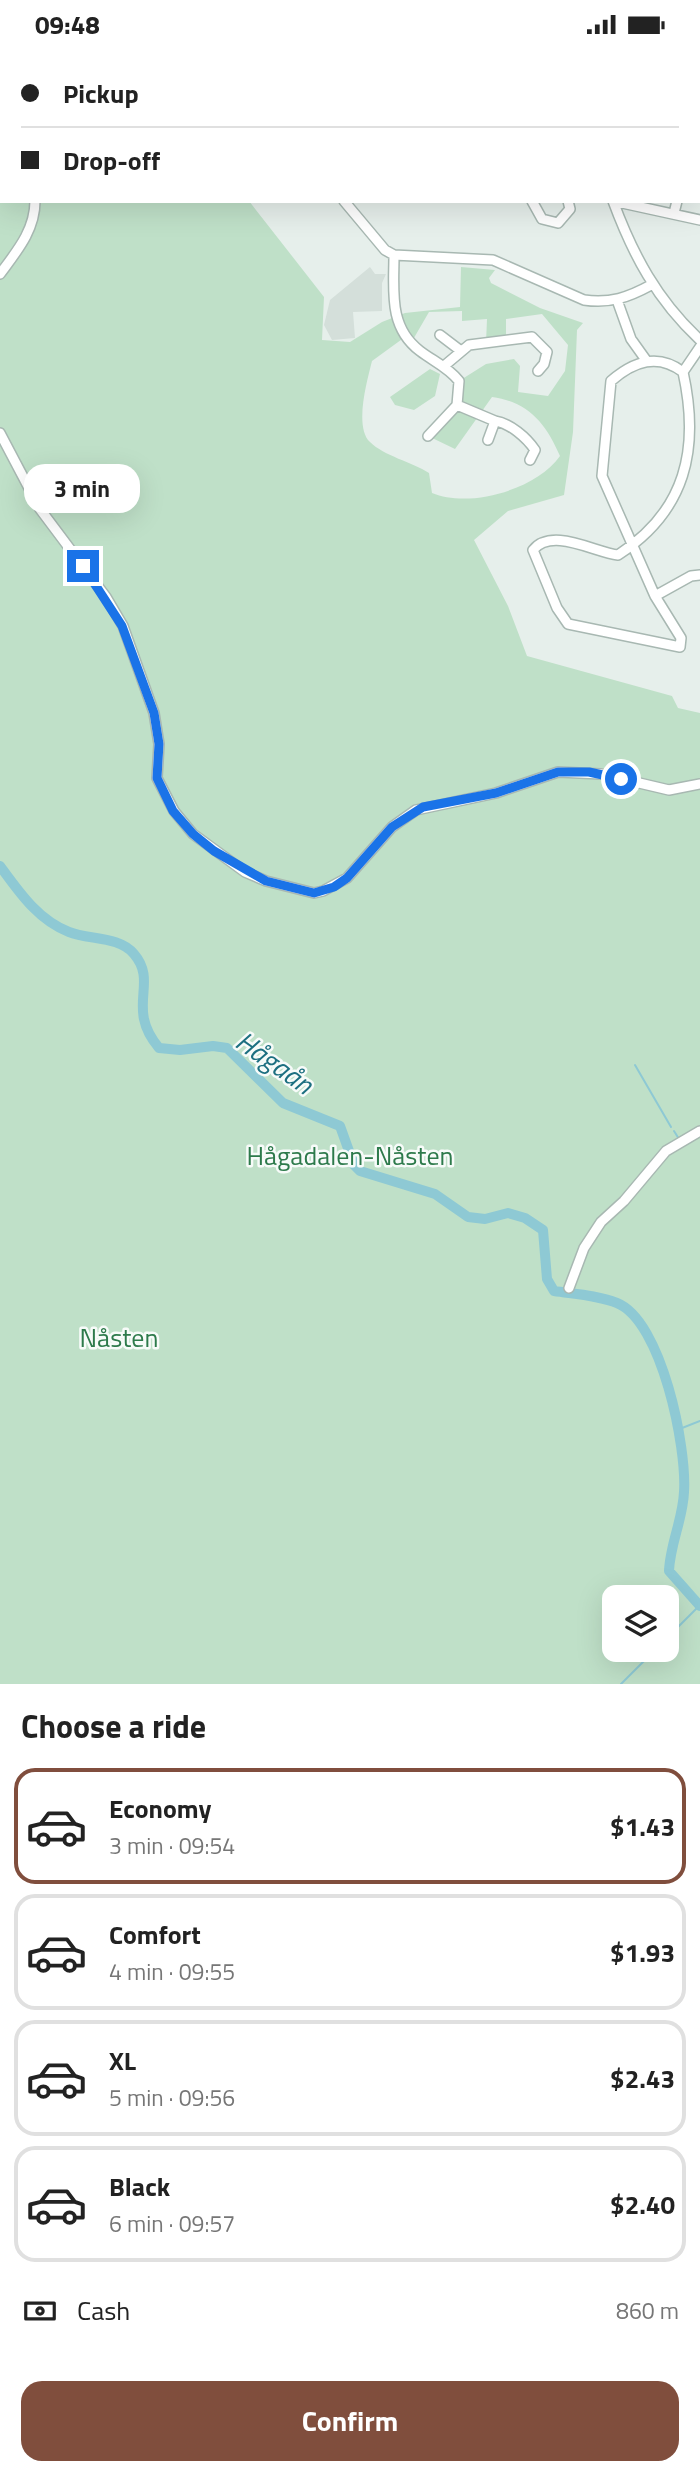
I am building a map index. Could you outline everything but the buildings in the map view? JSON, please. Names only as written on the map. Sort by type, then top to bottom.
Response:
[{"type":"street","points":[[0,274],[27,235],[35,215],[35,203]]},
{"type":"street","points":[[346,203],[385,250],[394,255],[489,260],[584,300],[605,303],[651,285]]},
{"type":"street","points":[[533,203],[547,223],[558,223],[569,205]]},
{"type":"street","points":[[614,203],[629,242],[651,285],[676,318],[700,340]]},
{"type":"street","points":[[623,203],[700,221]]},
{"type":"street","points":[[674,213],[676,203]]},
{"type":"street","points":[[394,255],[395,318],[405,337],[444,366],[459,381],[457,405],[428,436]]},
{"type":"street","points":[[617,300],[631,339],[646,361]]},
{"type":"street","points":[[440,335],[461,351]]},
{"type":"street","points":[[444,366],[461,351],[476,343],[532,337],[547,352],[544,364],[538,371]]},
{"type":"street","points":[[683,372],[671,363],[646,361],[627,368],[611,381],[603,476],[634,545],[655,596],[681,638],[680,647],[568,624],[563,619],[533,550],[535,546],[567,541],[618,555],[634,545],[653,529],[670,506],[684,468],[690,425],[683,372],[700,347]]},
{"type":"street","points":[[457,405],[510,425],[533,446],[535,450],[530,460]]},
{"type":"street","points":[[488,439],[495,421]]},
{"type":"street","points":[[690,425],[700,433]]},
{"type":"street","points":[[0,433],[27,489],[106,597],[122,626],[154,713],[159,744],[157,778],[173,811],[193,834],[245,872],[266,881],[314,893],[323,891],[347,878],[392,827],[416,810],[496,793],[558,772],[601,774],[661,789],[700,784]]},
{"type":"street","points":[[655,596],[691,576],[700,575]]},
{"type":"street","points":[[569,1288],[584,1248],[601,1222],[624,1201],[666,1151],[700,1131]]},
{"type":"shaded area","points":[[370,267],[375,274],[386,274],[382,283],[382,311],[353,312],[355,338],[332,340],[324,325],[330,300]]},
{"type":"green space","name":"Hågadalen-Nåsten","points":[[0,203],[251,203],[324,297],[322,340],[350,342],[382,322],[405,313],[460,307],[461,267],[495,270],[489,278],[491,283],[540,308],[583,323],[577,330],[573,432],[564,495],[508,511],[474,540],[508,606],[527,656],[672,696],[678,708],[700,713],[700,1684],[0,1684]],"holes":[[[462,311],[462,321],[487,319],[486,343],[506,342],[506,319],[542,314],[568,345],[565,371],[548,396],[518,392],[520,366],[514,359],[486,364],[459,381],[456,405],[428,436],[455,449],[492,397],[516,404],[535,416],[549,434],[560,456],[536,478],[502,493],[465,499],[432,493],[429,473],[376,447],[365,435],[362,415],[372,361],[405,337],[411,343],[429,312]]]},
{"type":"green space","points":[[430,369],[440,374],[435,396],[414,410],[395,405],[390,397]]},
{"type":"waterway","name":"Hågaån","points":[[0,866],[30,904],[58,927],[77,935],[112,941],[128,948],[134,954],[144,975],[144,1021],[159,1048],[227,1048],[283,1103],[340,1126],[354,1165],[360,1171],[435,1194],[468,1217],[485,1219],[508,1213],[525,1218],[543,1230],[547,1279],[554,1291],[609,1300],[633,1314],[647,1334],[659,1359],[681,1446],[684,1492],[669,1571],[700,1606]]},
{"type":"waterway","points":[[635,1065],[671,1127]]},
{"type":"waterway","points":[[674,1131],[679,1139]]},
{"type":"waterway","points":[[677,1430],[700,1421]]},
{"type":"waterway","points":[[679,1626],[699,1606]]},
{"type":"waterway","points":[[621,1684],[643,1662]]},
{"type":"route","points":[[83,566],[106,597],[122,626],[154,713],[159,744],[157,778],[173,811],[193,834],[214,851],[245,872],[266,881],[293,885],[314,893],[334,887],[347,878],[392,827],[423,807],[458,803],[517,786],[544,774],[558,772],[589,772],[621,779]]},
{"type":"park label","name":"Nåsten","points":[[119,1337]]}]
